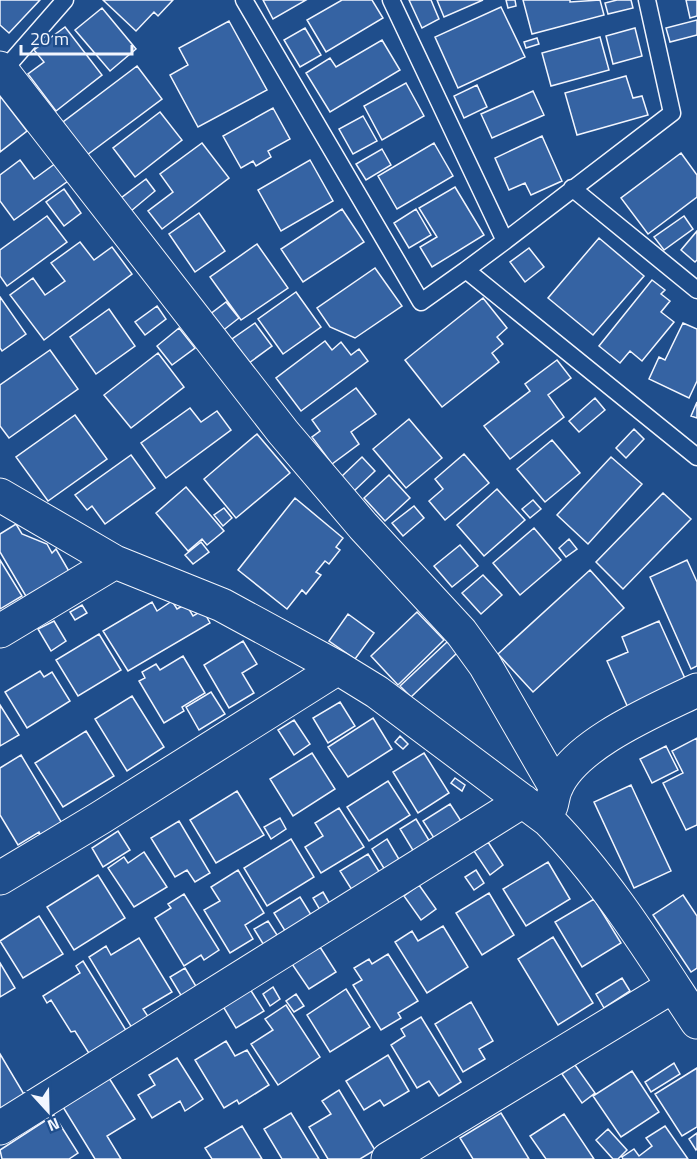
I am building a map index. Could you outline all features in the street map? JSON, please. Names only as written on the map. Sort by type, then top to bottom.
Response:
[{"type":"street","points":[[1,69],[283,432],[363,526],[461,632],[485,665],[556,788]]},
{"type":"street","points":[[0,495],[29,514],[115,562],[222,604],[338,668],[377,692],[536,810],[567,839],[609,892],[697,1022]]},
{"type":"street","points":[[0,631],[115,562]]},
{"type":"street","points":[[0,878],[100,818],[338,668]]},
{"type":"street","points":[[0,1128],[536,810],[556,788],[567,770],[593,746],[625,726],[697,690]]},
{"type":"street","points":[[388,1159],[673,986]]},
{"type":"lane","points":[[1,69],[65,0]]},
{"type":"lane","points":[[244,0],[421,302],[672,113],[647,0]]},
{"type":"lane","points":[[391,0],[505,241]]},
{"type":"lane","points":[[572,189],[697,290]]},
{"type":"lane","points":[[466,270],[697,457]]},
{"type":"building","points":[[0,0],[40,0],[9,33],[0,25]]},
{"type":"building","points":[[103,0],[173,0],[158,16],[154,12],[136,31]]},
{"type":"building","points":[[263,0],[306,0],[273,19]]},
{"type":"building","points":[[342,0],[372,0],[383,18],[326,52],[307,20]]},
{"type":"building","points":[[409,0],[431,0],[439,19],[422,28]]},
{"type":"building","points":[[437,0],[483,0],[444,17]]},
{"type":"building","points":[[506,0],[515,0],[516,6],[508,8]]},
{"type":"building","points":[[523,0],[570,0],[570,2],[600,0],[604,15],[532,34]]},
{"type":"building","points":[[631,0],[633,8],[608,14],[605,3]]},
{"type":"building","points":[[686,0],[697,0],[697,16],[690,18]]},
{"type":"building","points":[[501,7],[525,57],[458,88],[435,37]]},
{"type":"building","points":[[102,8],[136,49],[110,71],[75,30]]},
{"type":"building","points":[[697,20],[697,35],[670,42],[666,28]]},
{"type":"building","points":[[229,21],[267,90],[198,127],[170,75],[188,65],[179,48]]},
{"type":"building","points":[[65,27],[102,75],[56,111],[28,74],[44,62],[34,50]]},
{"type":"building","points":[[305,28],[321,55],[300,67],[284,40]]},
{"type":"building","points":[[635,28],[642,56],[613,64],[606,36]]},
{"type":"building","points":[[600,37],[609,70],[551,86],[542,53]]},
{"type":"building","points":[[537,38],[539,44],[526,48],[524,42]]},
{"type":"building","points":[[382,40],[400,70],[330,112],[306,73],[330,58],[336,67]]},
{"type":"building","points":[[137,66],[162,99],[87,155],[63,122]]},
{"type":"building","points":[[626,76],[633,98],[642,96],[648,115],[577,135],[565,93]]},
{"type":"building","points":[[406,83],[424,116],[382,140],[364,106]]},
{"type":"building","points":[[477,85],[487,107],[464,118],[454,96]]},
{"type":"building","points":[[533,91],[544,115],[492,138],[481,114]]},
{"type":"building","points":[[0,96],[27,131],[0,152]]},
{"type":"building","points":[[273,108],[290,139],[268,151],[271,157],[256,166],[253,161],[241,168],[223,136]]},
{"type":"building","points":[[160,112],[182,140],[135,177],[113,148]]},
{"type":"building","points":[[363,116],[377,141],[353,154],[339,129]]},
{"type":"building","points":[[542,136],[562,181],[531,195],[525,183],[509,190],[495,158]]},
{"type":"building","points":[[202,143],[229,178],[162,229],[148,211],[173,192],[160,174]]},
{"type":"building","points":[[434,143],[453,176],[397,209],[378,176]]},
{"type":"building","points":[[382,149],[391,165],[366,180],[356,164]]},
{"type":"building","points":[[681,153],[697,175],[697,197],[648,234],[621,198]]},
{"type":"building","points":[[20,160],[34,179],[56,163],[68,181],[14,220],[0,201],[0,175]]},
{"type":"building","points":[[310,160],[333,201],[281,231],[258,190]]},
{"type":"building","points":[[146,179],[155,191],[131,211],[121,198]]},
{"type":"building","points":[[455,187],[484,235],[432,267],[420,247],[437,237],[419,208]]},
{"type":"building","points":[[64,189],[81,213],[64,226],[46,202]]},
{"type":"building","points":[[342,209],[364,242],[303,282],[281,249]]},
{"type":"building","points":[[416,209],[431,235],[409,248],[394,223]]},
{"type":"building","points":[[199,213],[225,251],[195,272],[169,234]]},
{"type":"building","points":[[47,216],[67,242],[7,286],[0,276],[0,250]]},
{"type":"building","points":[[684,216],[693,229],[664,250],[654,237]]},
{"type":"building","points":[[697,231],[697,260],[695,262],[681,250]]},
{"type":"building","points":[[599,238],[644,276],[593,335],[548,298]]},
{"type":"building","points":[[80,242],[94,260],[112,247],[132,274],[44,340],[10,295],[33,278],[45,295],[65,281],[51,263]]},
{"type":"building","points":[[257,244],[288,288],[241,320],[210,277]]},
{"type":"building","points":[[529,248],[544,267],[525,282],[510,262]]},
{"type":"building","points":[[375,268],[402,306],[355,338],[330,327],[317,308]]},
{"type":"building","points":[[652,280],[665,290],[661,294],[670,301],[661,312],[674,322],[642,361],[630,351],[620,363],[599,346]]},
{"type":"building","points":[[296,292],[321,327],[283,354],[258,319]]},
{"type":"building","points":[[0,297],[26,334],[2,351],[0,348]]},
{"type":"building","points":[[483,298],[507,328],[497,337],[503,344],[492,353],[499,362],[442,407],[405,360]]},
{"type":"building","points":[[226,302],[239,318],[221,332],[209,315]]},
{"type":"building","points":[[157,306],[166,319],[145,335],[135,322]]},
{"type":"building","points":[[109,309],[135,346],[96,374],[70,337]]},
{"type":"building","points":[[255,323],[272,346],[249,363],[232,339]]},
{"type":"building","points":[[683,323],[697,329],[697,381],[689,398],[649,379],[659,357],[665,360]]},
{"type":"building","points":[[179,328],[195,348],[172,365],[157,346]]},
{"type":"building","points":[[325,341],[332,350],[341,342],[351,355],[359,349],[368,361],[301,411],[276,378]]},
{"type":"building","points":[[50,350],[78,389],[9,438],[0,426],[0,385]]},
{"type":"building","points":[[158,353],[184,387],[131,428],[104,395]]},
{"type":"building","points":[[557,360],[571,378],[548,395],[564,417],[510,459],[484,426],[530,391],[525,384]]},
{"type":"building","points":[[356,388],[376,414],[351,432],[359,444],[332,464],[312,437],[320,431],[312,420]]},
{"type":"building","points":[[595,398],[605,410],[579,432],[569,421]]},
{"type":"building","points":[[697,402],[697,418],[691,416]]},
{"type":"building","points":[[190,408],[201,422],[217,411],[231,430],[166,478],[141,443]]},
{"type":"building","points":[[75,415],[107,459],[48,501],[16,457]]},
{"type":"building","points":[[409,419],[442,458],[406,488],[373,449]]},
{"type":"building","points":[[634,429],[644,439],[626,458],[616,448]]},
{"type":"building","points":[[257,434],[290,473],[236,518],[204,479]]},
{"type":"building","points":[[552,440],[580,473],[545,502],[517,469]]},
{"type":"building","points":[[464,454],[489,483],[445,520],[429,501],[443,489],[435,479]]},
{"type":"building","points":[[131,455],[155,488],[105,524],[92,506],[87,510],[75,495]]},
{"type":"building","points":[[362,457],[375,471],[354,491],[341,477]]},
{"type":"building","points":[[611,457],[642,484],[588,544],[557,515]]},
{"type":"building","points":[[389,475],[410,498],[385,521],[364,498]]},
{"type":"building","points":[[186,487],[224,531],[207,545],[202,539],[188,551],[156,513]]},
{"type":"building","points":[[497,489],[525,520],[484,556],[457,525]]},
{"type":"building","points":[[663,493],[691,519],[623,589],[596,562]]},
{"type":"building","points":[[295,498],[343,538],[336,547],[340,550],[329,564],[325,561],[316,572],[321,575],[306,594],[302,590],[287,609],[238,570]]},
{"type":"building","points":[[533,500],[541,509],[530,518],[522,509]]},
{"type":"building","points":[[414,506],[424,518],[403,536],[392,523]]},
{"type":"building","points":[[224,508],[232,518],[223,526],[214,515]]},
{"type":"building","points":[[16,524],[22,534],[47,544],[52,553],[56,549],[70,573],[27,598],[0,552],[0,534]]},
{"type":"building","points":[[534,528],[561,560],[520,595],[493,563]]},
{"type":"building","points":[[569,539],[577,549],[566,557],[559,548]]},
{"type":"building","points":[[201,542],[209,552],[193,564],[185,555]]},
{"type":"building","points":[[460,545],[478,566],[452,587],[434,566]]},
{"type":"building","points":[[0,560],[22,596],[0,609]]},
{"type":"building","points":[[687,560],[697,582],[697,666],[691,669],[650,577]]},
{"type":"building","points":[[590,570],[624,608],[533,692],[498,654]]},
{"type":"building","points":[[483,575],[502,595],[481,614],[462,593]]},
{"type":"building","points":[[172,601],[177,609],[186,604],[193,616],[203,610],[210,623],[128,671],[103,631],[152,602],[157,611]]},
{"type":"building","points":[[82,605],[87,613],[75,620],[70,612]]},
{"type":"building","points":[[417,612],[444,640],[398,685],[371,656]]},
{"type":"building","points":[[348,614],[374,633],[355,659],[329,641]]},
{"type":"building","points":[[54,621],[66,641],[51,651],[38,629]]},
{"type":"building","points":[[659,621],[687,683],[629,710],[607,661],[628,652],[622,637]]},
{"type":"building","points":[[99,634],[121,670],[78,696],[56,660]]},
{"type":"building","points":[[243,641],[257,664],[242,673],[254,693],[229,708],[204,665]]},
{"type":"building","points":[[447,642],[458,652],[411,697],[400,686]]},
{"type":"building","points":[[183,656],[205,693],[182,707],[184,711],[164,723],[139,681],[145,678],[142,672],[156,664],[160,670]]},
{"type":"building","points":[[40,671],[44,677],[52,672],[70,701],[27,728],[5,692]]},
{"type":"building","points":[[211,692],[225,714],[199,730],[186,707]]},
{"type":"building","points":[[132,696],[164,747],[127,771],[95,719]]},
{"type":"building","points":[[340,702],[355,726],[328,743],[313,718]]},
{"type":"building","points":[[0,705],[19,735],[0,746]]},
{"type":"building","points":[[373,718],[392,749],[348,777],[328,747]]},
{"type":"building","points":[[294,720],[310,744],[294,755],[278,730]]},
{"type":"building","points":[[86,731],[114,776],[63,807],[35,763]]},
{"type":"building","points":[[400,736],[408,744],[403,749],[395,742]]},
{"type":"building","points":[[697,738],[697,825],[686,830],[663,783],[683,773],[672,751]]},
{"type":"building","points":[[666,746],[678,770],[652,783],[640,759]]},
{"type":"building","points":[[312,753],[335,789],[293,816],[270,779]]},
{"type":"building","points":[[424,753],[449,793],[418,813],[393,772]]},
{"type":"building","points":[[21,755],[63,825],[42,838],[39,832],[18,845],[0,815],[0,768]]},
{"type":"building","points":[[455,778],[465,785],[462,791],[451,783]]},
{"type":"building","points":[[388,781],[410,815],[369,841],[347,807]]},
{"type":"building","points":[[631,785],[671,871],[634,888],[594,802]]},
{"type":"building","points":[[237,791],[264,835],[216,863],[190,820]]},
{"type":"building","points":[[450,804],[461,821],[434,838],[423,821]]},
{"type":"building","points":[[339,808],[364,847],[321,873],[305,847],[323,836],[315,823]]},
{"type":"building","points":[[280,818],[286,829],[271,839],[264,827]]},
{"type":"building","points":[[416,819],[430,842],[414,852],[400,829]]},
{"type":"building","points":[[179,821],[210,873],[195,882],[187,870],[175,877],[151,838]]},
{"type":"building","points":[[118,831],[130,850],[103,867],[92,848]]},
{"type":"building","points":[[291,839],[314,877],[267,906],[244,868]]},
{"type":"building","points":[[387,839],[400,861],[385,870],[372,849]]},
{"type":"building","points":[[488,842],[503,865],[490,875],[474,851]]},
{"type":"building","points":[[144,852],[167,887],[134,907],[108,868],[124,857],[128,863]]},
{"type":"building","points":[[368,854],[380,873],[352,890],[340,871]]},
{"type":"building","points":[[548,862],[570,899],[526,926],[503,889]]},
{"type":"building","points":[[238,870],[264,913],[245,925],[253,939],[230,953],[204,910],[220,901],[211,887]]},
{"type":"building","points":[[476,870],[484,883],[474,890],[465,877]]},
{"type":"building","points":[[98,875],[125,918],[74,950],[47,907]]},
{"type":"building","points":[[419,885],[436,909],[421,920],[404,896]]},
{"type":"building","points":[[323,892],[330,904],[320,910],[313,898]]},
{"type":"building","points":[[489,893],[514,935],[482,955],[456,913]]},
{"type":"building","points":[[184,894],[219,950],[204,960],[201,955],[184,966],[155,918],[171,908],[168,904]]},
{"type":"building","points":[[683,895],[697,916],[697,968],[691,972],[653,915]]},
{"type":"building","points":[[300,897],[313,918],[287,934],[274,913]]},
{"type":"building","points":[[594,899],[621,943],[582,967],[555,922]]},
{"type":"building","points":[[39,916],[63,954],[23,978],[0,941]]},
{"type":"building","points":[[268,921],[279,938],[265,947],[254,929]]},
{"type":"building","points":[[443,926],[468,967],[427,993],[395,942],[412,931],[418,941]]},
{"type":"building","points":[[553,937],[593,1003],[558,1025],[518,959]]},
{"type":"building","points":[[139,938],[172,992],[143,1009],[149,1018],[132,1028],[89,957],[106,946],[111,955]]},
{"type":"building","points":[[320,947],[336,972],[309,989],[292,964]]},
{"type":"building","points":[[388,954],[418,1001],[398,1013],[401,1018],[381,1030],[353,985],[362,980],[354,968],[369,959],[372,964]]},
{"type":"building","points":[[83,961],[127,1032],[90,1055],[75,1031],[71,1032],[51,1000],[47,1003],[43,996],[80,973],[76,966]]},
{"type":"building","points":[[0,963],[15,988],[0,997]]},
{"type":"building","points":[[185,968],[197,988],[182,997],[170,977]]},
{"type":"building","points":[[622,978],[630,991],[604,1008],[596,994]]},
{"type":"building","points":[[248,986],[264,1011],[236,1028],[221,1003]]},
{"type":"building","points":[[273,987],[280,999],[270,1006],[263,994]]},
{"type":"building","points":[[346,989],[370,1027],[330,1052],[307,1015]]},
{"type":"building","points":[[296,994],[304,1006],[294,1012],[286,1001]]},
{"type":"building","points":[[471,1002],[493,1041],[479,1049],[485,1059],[463,1072],[435,1024]]},
{"type":"building","points":[[286,1005],[320,1057],[278,1085],[251,1044],[273,1030],[265,1019]]},
{"type":"building","points":[[421,1017],[461,1082],[439,1096],[429,1081],[417,1088],[391,1045],[405,1036],[401,1029]]},
{"type":"building","points":[[226,1041],[235,1056],[247,1050],[269,1085],[239,1104],[237,1100],[224,1108],[195,1060]]},
{"type":"building","points":[[0,1054],[25,1096],[0,1111]]},
{"type":"building","points":[[388,1055],[409,1091],[384,1106],[380,1100],[364,1110],[346,1081]]},
{"type":"building","points":[[177,1058],[203,1099],[185,1111],[180,1101],[152,1118],[138,1095],[155,1085],[149,1075]]},
{"type":"building","points":[[674,1063],[680,1074],[651,1092],[645,1082]]},
{"type":"building","points":[[575,1065],[595,1093],[582,1103],[562,1074]]},
{"type":"building","points":[[697,1068],[697,1127],[682,1136],[655,1094]]},
{"type":"building","points":[[632,1071],[659,1112],[621,1137],[593,1096]]},
{"type":"building","points":[[109,1078],[135,1119],[107,1136],[121,1159],[95,1159],[63,1107]]},
{"type":"building","points":[[339,1090],[375,1150],[360,1159],[328,1159],[309,1127],[331,1114],[322,1101]]},
{"type":"building","points":[[291,1113],[319,1159],[282,1159],[264,1129]]},
{"type":"building","points":[[501,1113],[529,1159],[473,1159],[460,1138]]},
{"type":"building","points":[[564,1114],[594,1159],[546,1159],[530,1136]]},
{"type":"building","points":[[54,1115],[78,1153],[69,1159],[2,1159],[0,1150]]},
{"type":"building","points":[[242,1126],[262,1159],[212,1159],[205,1148]]},
{"type":"building","points":[[665,1126],[688,1159],[623,1159],[622,1157],[634,1149],[639,1156],[652,1146],[646,1138]]},
{"type":"building","points":[[608,1129],[627,1150],[618,1159],[613,1159],[596,1140]]},
{"type":"building","points":[[697,1133],[697,1149],[696,1150],[689,1139]]}]
